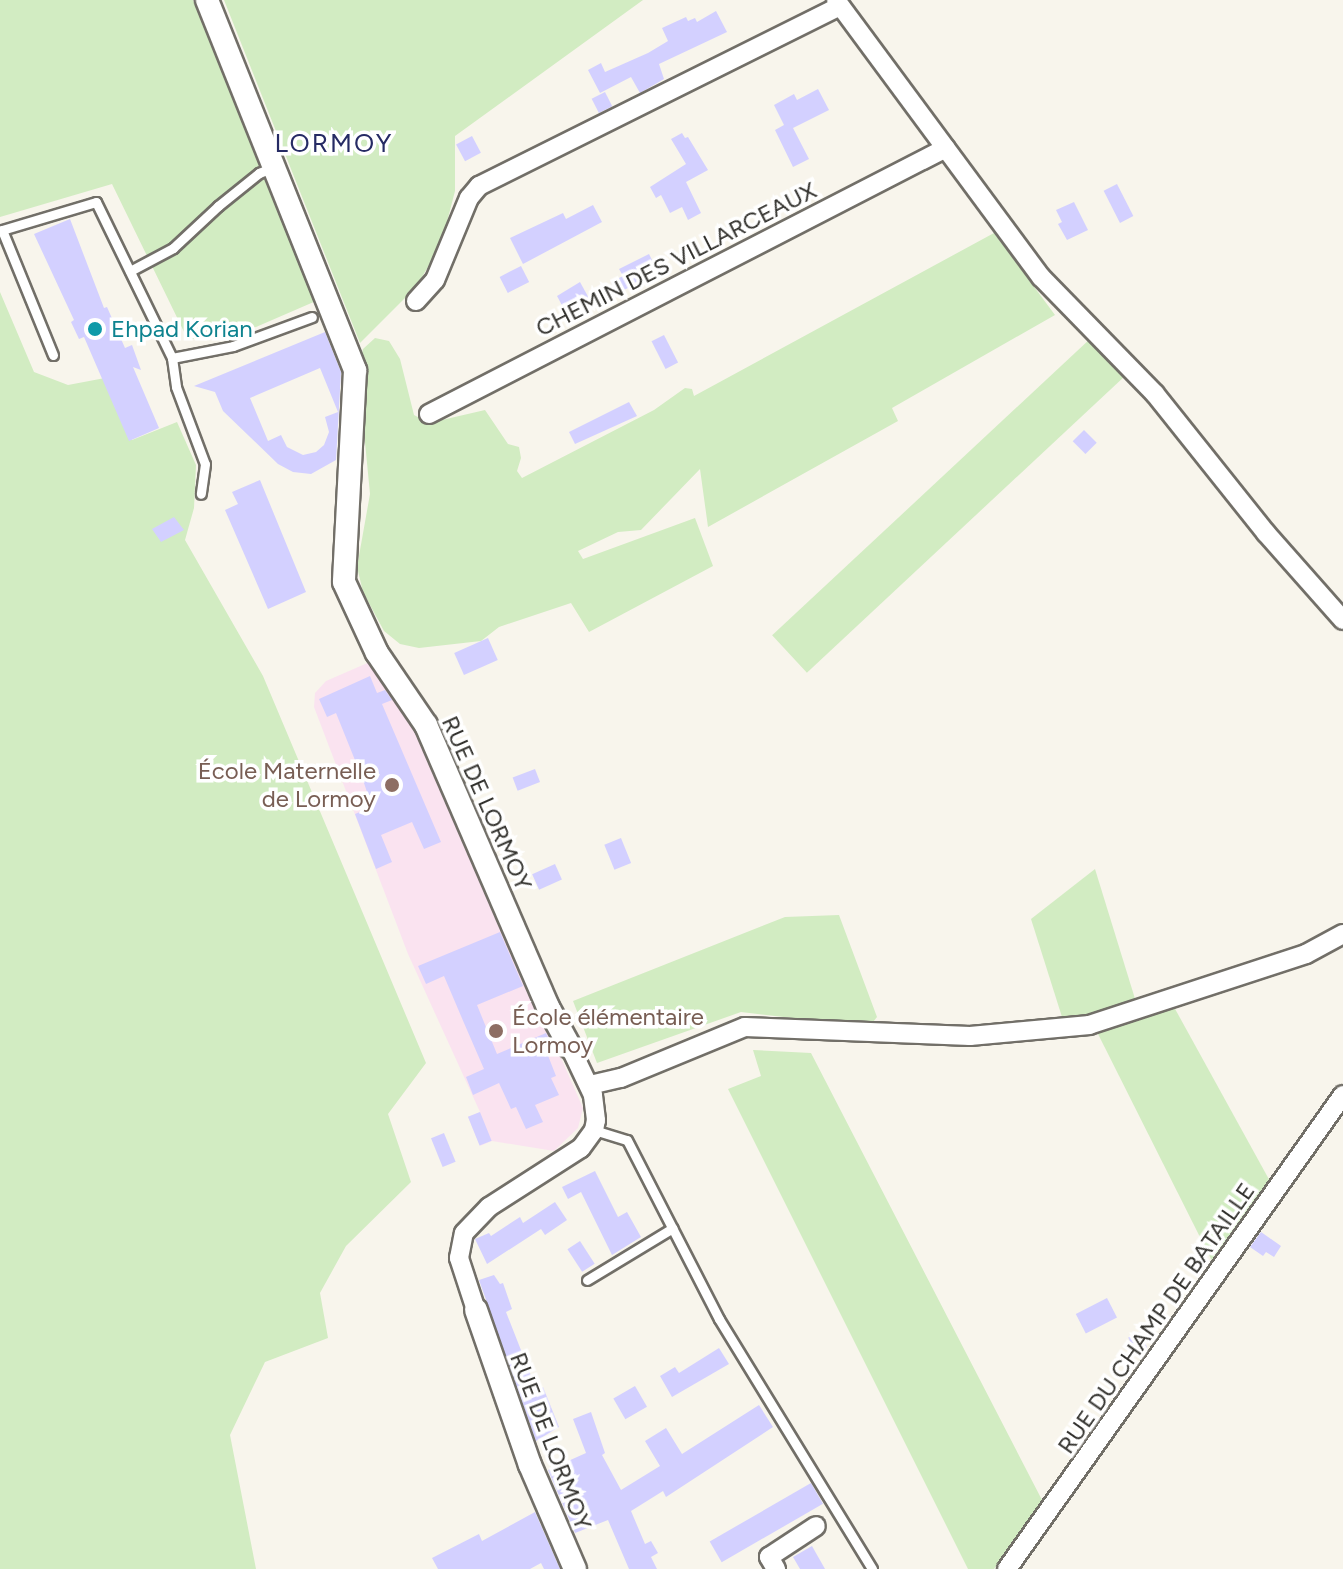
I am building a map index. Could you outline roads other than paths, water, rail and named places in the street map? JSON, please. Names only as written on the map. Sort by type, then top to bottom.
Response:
[{"type":"street","name":"RUE DE LORMOY","points":[[207,0],[355,370],[344,582],[377,653],[426,725],[548,1007],[590,1085],[596,1120],[594,1130],[581,1148],[489,1207],[464,1233],[459,1258],[530,1465],[575,1569]]},
{"type":"street","points":[[416,301],[435,280],[469,198],[479,186],[838,3],[1061,301],[1155,394],[1266,533],[1343,620]]},
{"type":"street","name":"CHEMIN DES VILLARCEAUX","points":[[429,414],[946,148]]},
{"type":"street","points":[[590,1085],[621,1078],[745,1027],[970,1036],[1089,1025],[1306,954],[1343,934]]},
{"type":"street","name":"RUE DU CHAMP DE BATAILLE","points":[[1007,1569],[1343,1095]]},
{"type":"street","points":[[776,1569],[769,1557],[816,1526]]},
{"type":"lane","points":[[130,271],[173,248],[259,173],[274,167]]},
{"type":"lane","points":[[53,355],[2,230],[96,202],[172,358],[176,387],[205,464],[201,494]]},
{"type":"lane","points":[[172,358],[233,346],[312,317]]},
{"type":"lane","points":[[594,1130],[627,1140],[719,1319],[872,1569]]},
{"type":"lane","points":[[587,1280],[673,1228]]},
{"type":"place","name":"Ehpad Korian","points":[[95,329]]},
{"type":"place","name":"École Maternelle de Lormoy","points":[[392,785]]},
{"type":"place","name":"École élémentaire Lormoy","points":[[496,1031]]},
{"type":"district","name":"LORMOY","points":[[334,144]]}]
